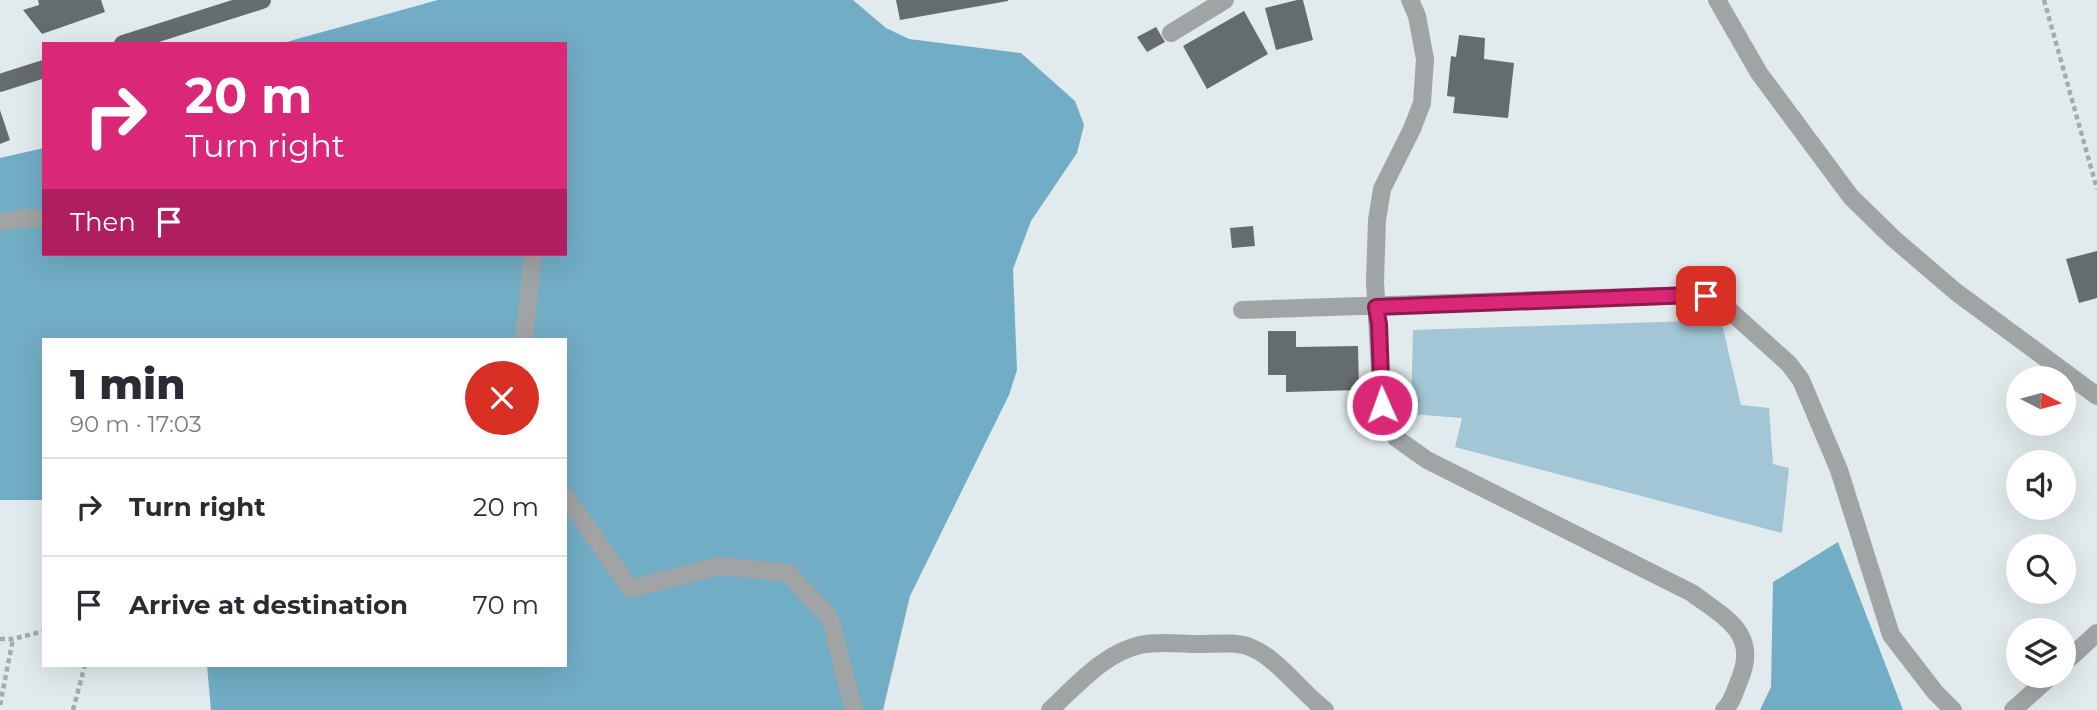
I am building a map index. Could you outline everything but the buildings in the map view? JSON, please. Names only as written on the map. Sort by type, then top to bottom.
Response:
[{"type":"main road","points":[[129,42],[262,0]]},
{"type":"main road","points":[[0,83],[42,70]]},
{"type":"street","points":[[1410,0],[1417,16],[1425,59],[1422,103],[1382,189],[1375,253],[1382,405],[1396,438],[1427,460],[1692,593],[1730,621],[1741,635],[1747,652],[1729,706],[1724,710]]},
{"type":"street","points":[[1717,0],[1759,73],[1851,197],[1893,239],[1956,292],[2097,396]]},
{"type":"street","points":[[1171,33],[1217,2]]},
{"type":"street","points":[[0,222],[42,219]]},
{"type":"street","points":[[524,338],[533,256]]},
{"type":"street","points":[[1242,310],[1692,295],[1719,301],[1789,364],[1801,380],[1839,470],[1891,635],[1935,692],[1953,710]]},
{"type":"street","points":[[567,499],[631,589],[719,566],[788,573],[830,618],[854,710]]},
{"type":"street","points":[[2076,652],[2097,633]]},
{"type":"street","points":[[1050,710],[1100,664],[1141,644],[1229,643],[1250,646],[1269,658],[1325,710]]},
{"type":"street","points":[[2013,710],[2038,688]]},
{"type":"path","points":[[2044,0],[2097,189]]},
{"type":"path","points":[[0,639],[13,639],[42,632]]},
{"type":"path","points":[[0,705],[13,639]]},
{"type":"path","points":[[73,710],[84,667]]},
{"type":"shaded area","points":[[438,0],[853,0],[886,28],[909,39],[1021,53],[1075,101],[1084,125],[1077,153],[1031,221],[1013,269],[1017,370],[1009,395],[910,596],[883,710],[211,710],[207,667],[567,667],[567,338],[42,338],[42,500],[0,500],[0,158],[42,148],[42,256],[567,256],[567,42],[286,42]]},
{"type":"shaded area","points":[[1721,320],[1741,405],[1769,408],[1773,464],[1789,468],[1782,533],[1455,447],[1462,418],[1411,414],[1413,330]]},
{"type":"shaded area","points":[[1838,542],[1903,710],[1760,710],[1771,687],[1773,582]]},
{"type":"route","points":[[1382,405],[1376,307],[1706,296]]}]
